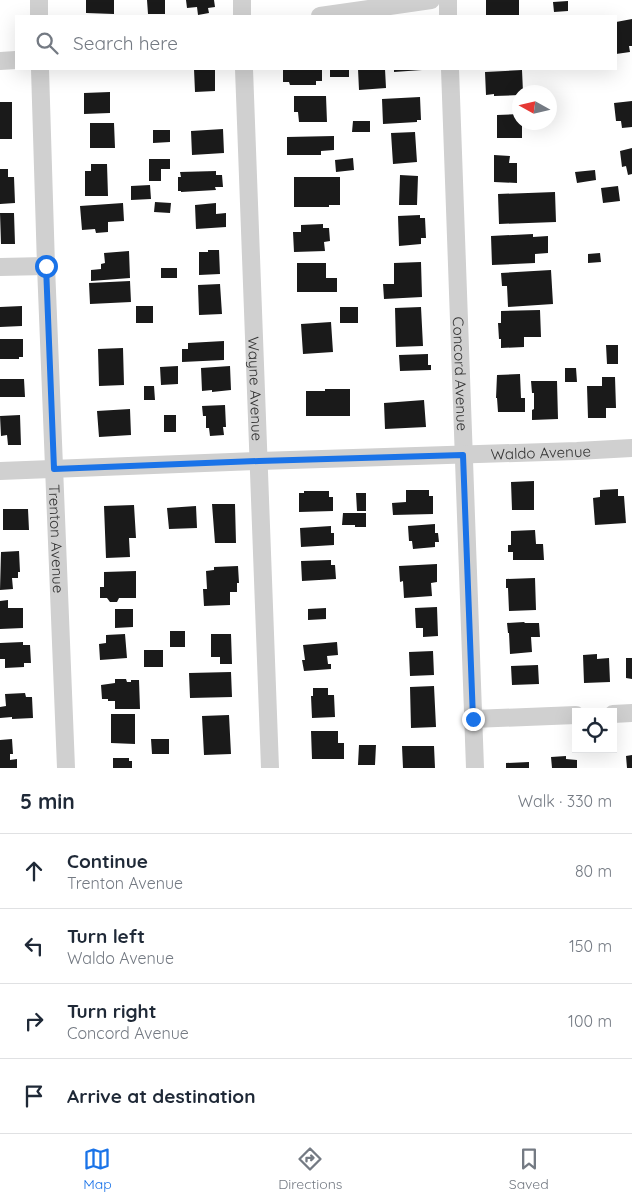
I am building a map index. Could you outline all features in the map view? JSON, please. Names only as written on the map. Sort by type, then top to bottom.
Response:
[{"type":"street","points":[[39,0],[39,15]]},
{"type":"street","points":[[242,0],[242,15]]},
{"type":"street","points":[[327,15],[431,0]]},
{"type":"street","points":[[448,0],[448,15]]},
{"type":"street","points":[[0,61],[15,60]]},
{"type":"street","name":"Trenton Avenue","points":[[40,70],[66,768]]},
{"type":"street","name":"Wayne Avenue","points":[[244,70],[270,768]]},
{"type":"street","name":"Concord Avenue","points":[[450,70],[475,768]]},
{"type":"street","points":[[0,267],[46,266]]},
{"type":"street","name":"Waldo Avenue","points":[[0,471],[632,448]]},
{"type":"street","points":[[617,714],[632,713]]},
{"type":"street","points":[[473,719],[572,715]]},
{"type":"building","points":[[86,0],[114,0],[114,14],[86,13]]},
{"type":"building","points":[[147,0],[165,0],[165,14],[148,14]]},
{"type":"building","points":[[186,0],[214,0],[215,7],[208,8],[209,13],[198,15],[197,7],[187,8]]},
{"type":"building","points":[[486,0],[519,0],[519,15],[486,15]]},
{"type":"building","points":[[568,1],[568,11],[554,12],[553,2]]},
{"type":"building","points":[[632,19],[632,46],[629,46],[630,52],[617,54],[617,22]]},
{"type":"building","points":[[194,70],[215,70],[215,91],[195,92]]},
{"type":"building","points":[[283,70],[322,70],[322,81],[316,81],[316,85],[290,85],[289,82],[283,82]]},
{"type":"building","points":[[330,70],[349,70],[349,77],[330,77]]},
{"type":"building","points":[[358,70],[385,70],[386,88],[359,90]]},
{"type":"building","points":[[394,70],[422,70],[394,72]]},
{"type":"building","points":[[522,70],[523,85],[512,85],[512,95],[486,95],[485,72]]},
{"type":"building","points":[[110,92],[110,113],[84,114],[84,93]]},
{"type":"building","points":[[294,96],[326,96],[327,122],[299,122],[298,112],[294,112]]},
{"type":"building","points":[[420,97],[421,120],[417,120],[417,122],[383,124],[382,99]]},
{"type":"building","points":[[632,101],[632,127],[622,128],[621,121],[616,121],[614,103]]},
{"type":"building","points":[[0,102],[12,102],[12,139],[0,139]]},
{"type":"building","points":[[512,114],[512,130],[522,130],[522,138],[497,138],[497,115]]},
{"type":"building","points":[[353,121],[370,121],[370,132],[352,132]]},
{"type":"building","points":[[90,123],[114,123],[115,148],[90,148]]},
{"type":"building","points":[[223,129],[224,153],[192,155],[191,131]]},
{"type":"building","points":[[153,130],[170,130],[170,142],[153,143]]},
{"type":"building","points":[[415,132],[417,162],[393,164],[391,133]]},
{"type":"building","points":[[334,136],[334,150],[321,151],[321,155],[287,155],[287,137]]},
{"type":"building","points":[[632,148],[632,174],[628,175],[626,166],[622,167],[620,151]]},
{"type":"building","points":[[494,155],[510,156],[509,163],[517,163],[517,183],[494,182]]},
{"type":"building","points":[[353,158],[354,170],[336,172],[335,160]]},
{"type":"building","points":[[149,159],[170,159],[170,169],[161,169],[161,181],[149,181]]},
{"type":"building","points":[[91,164],[107,164],[108,196],[85,196],[85,171],[91,171]]},
{"type":"building","points":[[0,169],[8,169],[8,177],[14,177],[15,203],[0,204]]},
{"type":"building","points":[[595,170],[596,180],[577,183],[575,172]]},
{"type":"building","points":[[216,171],[216,175],[222,175],[223,187],[215,187],[216,190],[178,191],[178,177],[181,177],[180,172]]},
{"type":"building","points":[[400,175],[418,176],[417,205],[399,205]]},
{"type":"building","points":[[294,177],[340,177],[340,205],[329,205],[329,207],[294,207]]},
{"type":"building","points":[[150,185],[151,199],[131,200],[131,186]]},
{"type":"building","points":[[618,186],[620,201],[603,203],[601,188]]},
{"type":"building","points":[[555,192],[556,222],[499,224],[498,194]]},
{"type":"building","points":[[155,202],[171,203],[170,213],[154,212]]},
{"type":"building","points":[[123,203],[124,221],[108,222],[108,232],[96,233],[95,229],[82,230],[80,206]]},
{"type":"building","points":[[216,203],[216,214],[226,213],[226,227],[196,229],[195,205]]},
{"type":"building","points":[[0,213],[14,213],[15,244],[1,244]]},
{"type":"building","points":[[420,215],[420,218],[425,218],[426,238],[421,238],[421,244],[399,246],[398,216]]},
{"type":"building","points":[[323,224],[323,228],[329,228],[330,241],[324,242],[325,251],[294,252],[293,232],[301,232],[301,225]]},
{"type":"building","points":[[533,234],[533,237],[548,236],[548,253],[535,254],[535,263],[492,265],[491,236]]},
{"type":"building","points":[[208,250],[219,250],[220,274],[199,275],[199,252],[208,252]]},
{"type":"building","points":[[129,251],[130,278],[91,281],[91,270],[101,269],[101,264],[105,263],[104,253]]},
{"type":"building","points":[[600,253],[601,262],[588,263],[588,254]]},
{"type":"building","points":[[421,262],[422,297],[384,299],[383,284],[394,284],[394,263]]},
{"type":"building","points":[[297,263],[326,263],[326,278],[337,278],[337,292],[297,292]]},
{"type":"building","points":[[161,268],[177,268],[177,278],[161,278]]},
{"type":"building","points":[[551,270],[553,304],[508,307],[507,286],[502,286],[501,273]]},
{"type":"building","points":[[130,281],[131,302],[90,304],[89,283]]},
{"type":"building","points":[[220,284],[222,314],[199,315],[198,285]]},
{"type":"building","points":[[22,306],[22,326],[0,327],[0,307]]},
{"type":"building","points":[[136,306],[153,306],[153,323],[136,323]]},
{"type":"building","points":[[340,307],[358,307],[358,323],[340,323]]},
{"type":"building","points":[[421,307],[423,346],[396,347],[395,308]]},
{"type":"building","points":[[540,310],[541,337],[524,337],[524,347],[501,348],[498,323],[501,323],[501,311]]},
{"type":"building","points":[[331,322],[333,352],[303,354],[301,324]]},
{"type":"building","points":[[0,339],[23,339],[23,357],[19,357],[19,359],[0,359]]},
{"type":"building","points":[[224,341],[224,360],[182,362],[182,349],[188,349],[188,343]]},
{"type":"building","points":[[606,345],[618,345],[618,364],[607,364]]},
{"type":"building","points":[[123,348],[124,385],[99,386],[98,349]]},
{"type":"building","points":[[428,354],[428,365],[431,365],[431,370],[400,371],[399,355]]},
{"type":"building","points":[[178,366],[178,384],[161,385],[160,367]]},
{"type":"building","points":[[230,366],[231,390],[202,391],[201,368]]},
{"type":"building","points":[[565,368],[576,368],[577,382],[565,382]]},
{"type":"building","points":[[520,374],[521,398],[525,398],[525,412],[498,412],[496,398],[497,375]]},
{"type":"building","points":[[602,377],[615,377],[616,408],[606,408],[606,418],[588,418],[587,386],[602,386]]},
{"type":"building","points":[[0,379],[24,379],[25,397],[0,397]]},
{"type":"building","points":[[531,381],[557,381],[558,419],[532,420],[534,393],[532,393]]},
{"type":"building","points":[[144,386],[154,386],[155,400],[144,400]]},
{"type":"building","points":[[325,389],[350,389],[350,416],[306,416],[306,391],[325,391]]},
{"type":"building","points":[[424,400],[426,427],[385,429],[384,403]]},
{"type":"building","points":[[225,405],[226,427],[223,427],[224,435],[210,436],[209,428],[206,428],[206,416],[203,416],[202,406]]},
{"type":"building","points":[[130,409],[131,435],[99,437],[97,411]]},
{"type":"building","points":[[20,415],[21,445],[8,445],[7,435],[1,436],[0,416]]},
{"type":"building","points":[[164,415],[176,415],[176,432],[164,432]]},
{"type":"building","points":[[534,481],[534,510],[512,510],[511,482]]},
{"type":"building","points":[[618,489],[618,496],[624,496],[626,523],[595,525],[593,498],[600,497],[600,490]]},
{"type":"building","points":[[406,490],[429,490],[429,496],[433,496],[433,514],[393,515],[392,503],[406,502]]},
{"type":"building","points":[[304,491],[329,491],[329,497],[333,497],[333,511],[299,512],[299,493],[304,493]]},
{"type":"building","points":[[356,493],[366,493],[366,511],[357,511]]},
{"type":"building","points":[[212,504],[235,504],[236,543],[215,543]]},
{"type":"building","points":[[134,505],[136,538],[129,538],[130,557],[106,558],[104,506]]},
{"type":"building","points":[[196,506],[197,528],[169,529],[167,508]]},
{"type":"building","points":[[3,509],[28,509],[29,530],[3,530]]},
{"type":"building","points":[[343,513],[366,513],[366,527],[342,525]]},
{"type":"building","points":[[435,524],[435,533],[438,533],[439,542],[435,542],[435,547],[413,549],[412,541],[409,541],[408,526]]},
{"type":"building","points":[[331,526],[331,533],[334,533],[334,545],[301,547],[300,528]]},
{"type":"building","points":[[535,530],[536,544],[543,544],[544,560],[513,560],[513,552],[508,552],[508,545],[511,545],[511,531]]},
{"type":"building","points":[[19,551],[20,572],[18,572],[18,578],[12,578],[13,589],[0,590],[1,552]]},
{"type":"building","points":[[331,560],[331,565],[335,565],[336,579],[302,581],[301,561]]},
{"type":"building","points":[[437,564],[437,582],[431,583],[432,596],[404,598],[403,581],[400,582],[399,566]]},
{"type":"building","points":[[238,566],[239,583],[237,583],[237,592],[230,592],[230,605],[204,606],[203,589],[207,589],[206,571],[214,570],[214,567]]},
{"type":"building","points":[[136,571],[136,598],[119,598],[117,602],[110,602],[107,598],[100,598],[100,587],[104,587],[104,572]]},
{"type":"building","points":[[535,578],[536,610],[509,611],[506,579]]},
{"type":"building","points":[[8,600],[8,608],[23,608],[23,628],[0,629],[0,601]]},
{"type":"building","points":[[437,607],[438,636],[423,637],[423,628],[416,628],[415,608]]},
{"type":"building","points":[[326,608],[326,619],[308,620],[308,609]]},
{"type":"building","points":[[115,609],[133,609],[133,627],[115,628]]},
{"type":"building","points":[[507,623],[539,623],[540,637],[531,637],[532,652],[510,654]]},
{"type":"building","points":[[170,631],[185,631],[185,647],[170,647]]},
{"type":"building","points":[[125,634],[127,658],[100,660],[99,644],[106,643],[106,635]]},
{"type":"building","points":[[211,634],[231,634],[232,664],[220,664],[220,657],[211,657]]},
{"type":"building","points":[[23,642],[23,645],[30,645],[31,663],[24,663],[24,667],[5,668],[5,659],[0,659],[0,643]]},
{"type":"building","points":[[337,642],[338,655],[327,656],[331,669],[304,671],[302,660],[305,660],[303,645]]},
{"type":"building","points":[[144,650],[163,650],[163,667],[144,667]]},
{"type":"building","points":[[433,651],[434,675],[410,676],[409,652]]},
{"type":"building","points":[[597,654],[597,659],[609,658],[610,682],[584,683],[583,655]]},
{"type":"building","points":[[626,658],[632,658],[632,679],[626,678]]},
{"type":"building","points":[[538,665],[539,684],[512,685],[511,666]]},
{"type":"building","points":[[231,672],[232,697],[190,698],[189,673]]},
{"type":"building","points":[[115,679],[126,679],[127,682],[139,680],[140,709],[115,709],[115,701],[102,699],[101,685],[115,683]]},
{"type":"building","points":[[434,686],[436,727],[411,728],[410,687]]},
{"type":"building","points":[[313,688],[328,688],[328,695],[334,695],[335,717],[312,718],[311,696],[313,696]]},
{"type":"building","points":[[25,693],[26,697],[32,697],[33,718],[0,718],[0,707],[6,706],[5,694]]},
{"type":"building","points":[[111,714],[135,714],[135,744],[111,743]]},
{"type":"building","points":[[229,715],[231,754],[204,755],[202,716]]},
{"type":"building","points":[[311,731],[338,731],[338,743],[344,743],[344,759],[312,759]]},
{"type":"building","points":[[12,739],[13,754],[10,754],[10,760],[17,759],[17,768],[0,768],[0,740]]},
{"type":"building","points":[[151,739],[169,739],[169,754],[152,754]]},
{"type":"building","points":[[359,745],[376,745],[375,765],[358,765]]},
{"type":"building","points":[[402,746],[434,746],[435,768],[403,768]]},
{"type":"building","points":[[632,755],[632,768],[627,768],[626,756]]},
{"type":"building","points":[[566,756],[566,759],[577,760],[577,768],[552,768],[551,757]]},
{"type":"building","points":[[113,758],[129,758],[129,761],[132,761],[132,768],[113,768]]},
{"type":"building","points":[[529,762],[529,768],[506,768],[506,763]]},
{"type":"route","points":[[46,266],[54,469],[463,455],[473,719]]}]
